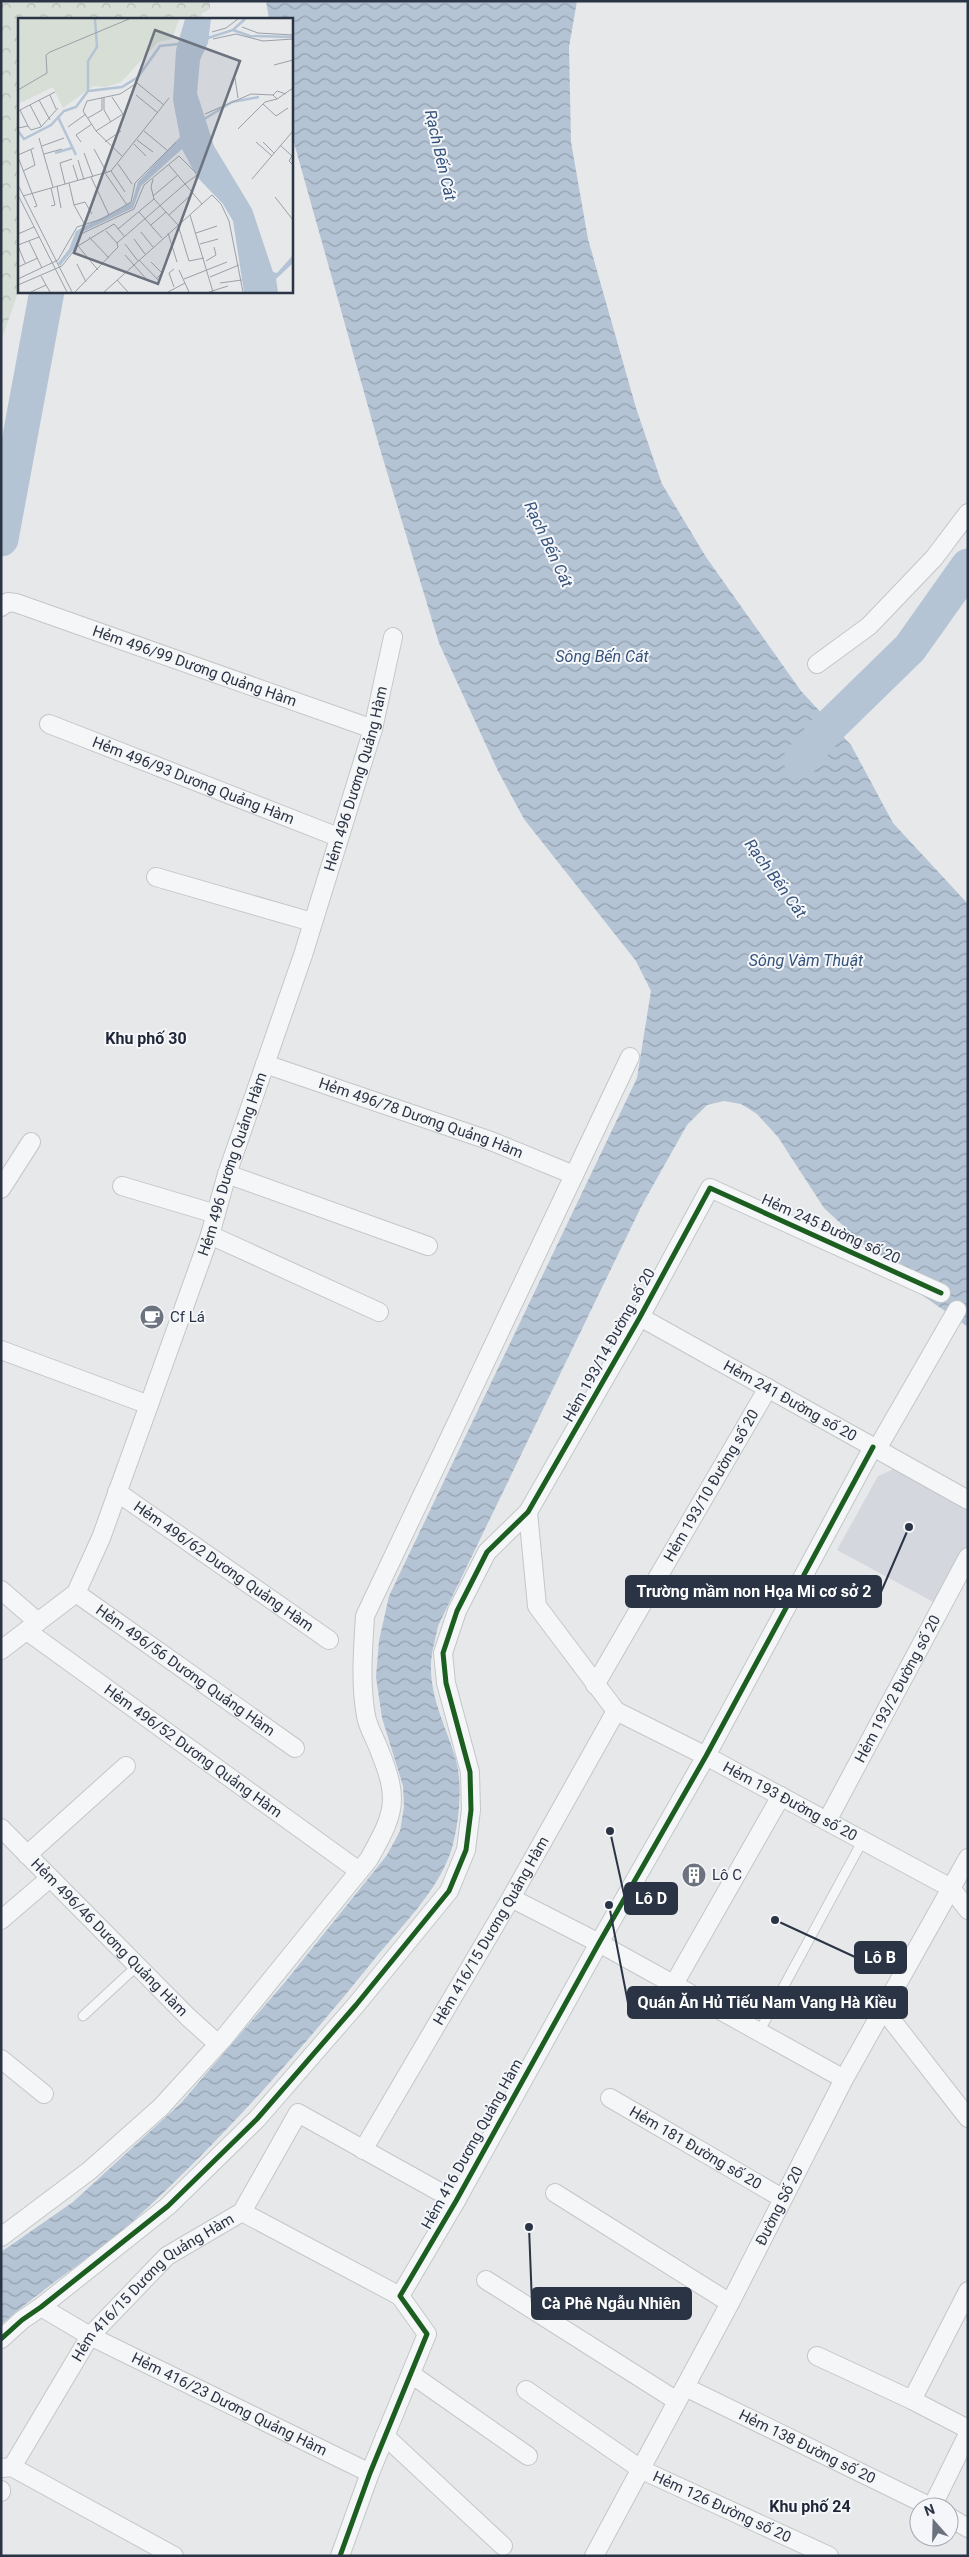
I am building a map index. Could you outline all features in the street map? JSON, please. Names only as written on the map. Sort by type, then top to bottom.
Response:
[{"type":"street","points":[[817,664],[869,626],[934,558],[968,512]]},
{"type":"street","name":"Hẻm 496/99 Dương Quảng Hàm","points":[[9,605],[373,728]]},
{"type":"street","name":"Hẻm 496 Dương Quảng Hàm","points":[[76,1593],[117,1492],[210,1235],[227,1174],[312,922],[373,728],[392,637]]},
{"type":"street","name":"Hẻm 496/93 Dương Quảng Hàm","points":[[49,724],[338,837]]},
{"type":"street","points":[[156,877],[312,922]]},
{"type":"street","points":[[4,2228],[89,2171],[154,2113],[218,2044],[359,1871],[388,1826],[394,1798],[388,1772],[366,1718],[361,1673],[365,1616],[630,1057]]},
{"type":"street","name":"Hẻm 496/78 Dương Quảng Hàm","points":[[265,1064],[491,1141],[574,1174]]},
{"type":"street","points":[[1,1189],[31,1142]]},
{"type":"street","points":[[227,1174],[428,1246]]},
{"type":"street","points":[[122,1186],[216,1214]]},
{"type":"street","name":"Hẻm 245 Đường số 20","points":[[710,1188],[941,1293]]},
{"type":"street","name":"Hẻm 193/14 Đường số 20","points":[[1,2339],[22,2320],[41,2308],[168,2206],[256,2119],[362,1998],[449,1890],[466,1850],[472,1810],[470,1772],[446,1683],[443,1653],[457,1611],[487,1552],[528,1512],[640,1317],[710,1188]]},
{"type":"street","points":[[210,1235],[379,1312]]},
{"type":"street","name":"Hẻm 416 Dương Quảng Hàm","points":[[400,2296],[456,2201],[598,1943],[706,1756],[875,1448],[957,1310]]},
{"type":"street","name":"Hẻm 241 Đường số 20","points":[[640,1317],[968,1500]]},
{"type":"street","points":[[1,1350],[149,1405]]},
{"type":"street","name":"Hẻm 193/10 Đường số 20","points":[[595,1685],[768,1388]]},
{"type":"street","name":"Hẻm 496/62 Dương Quảng Hàm","points":[[117,1492],[329,1640]]},
{"type":"street","name":"Hẻm 193 Đường số 20","points":[[528,1512],[538,1606],[616,1711],[706,1756],[951,1888]]},
{"type":"street","name":"Hẻm 193/2 Đường số 20","points":[[827,1821],[968,1557]]},
{"type":"street","name":"Hẻm 496/52 Dương Quảng Hàm","points":[[1,1590],[32,1626],[359,1871]]},
{"type":"street","points":[[1,1650],[76,1593]]},
{"type":"street","name":"Hẻm 496/56 Dương Quảng Hàm","points":[[76,1593],[295,1748]]},
{"type":"street","name":"Hẻm 416/15 Dương Quảng Hàm","points":[[174,2556],[7,2468],[90,2336],[167,2256],[242,2212],[298,2113],[363,2150],[511,1898],[616,1711]]},
{"type":"street","points":[[27,1854],[126,1766]]},
{"type":"street","points":[[674,1984],[781,1796]]},
{"type":"street","name":"Hẻm 496/46 Dương Quảng Hàm","points":[[1,1828],[137,1966],[218,2044]]},
{"type":"street","name":"Đường Số 20","points":[[594,2556],[642,2470],[730,2303],[844,2079],[968,1858]]},
{"type":"street","points":[[1,1920],[50,1878]]},
{"type":"street","points":[[951,1888],[968,1910]]},
{"type":"street","points":[[511,1898],[674,1984],[844,2079]]},
{"type":"street","points":[[883,2009],[968,2118]]},
{"type":"street","points":[[1,2059],[44,2094]]},
{"type":"street","name":"Hẻm 181 Đường số 20","points":[[610,2098],[782,2198]]},
{"type":"street","points":[[363,2150],[456,2201]]},
{"type":"street","points":[[555,2193],[730,2303]]},
{"type":"street","points":[[242,2212],[400,2296],[428,2334],[370,2473],[340,2556]]},
{"type":"street","name":"Hẻm 138 Đường số 20","points":[[486,2280],[681,2394],[909,2497]]},
{"type":"street","points":[[912,2400],[968,2291]]},
{"type":"street","name":"Hẻm 416/23 Dương Quảng Hàm","points":[[41,2308],[90,2336],[370,2473]]},
{"type":"street","points":[[817,2356],[912,2400],[968,2429]]},
{"type":"street","points":[[411,2374],[528,2456]]},
{"type":"street","name":"Hẻm 126 Đường số 20","points":[[526,2390],[642,2470],[829,2556]]},
{"type":"street","points":[[936,2497],[968,2434]]},
{"type":"street","points":[[386,2436],[503,2546]]},
{"type":"lane","points":[[759,2032],[863,1840]]},
{"type":"lane","points":[[83,2016],[137,1966]]},
{"type":"shaded area","points":[[894,1469],[911,1475],[968,1505],[968,1549],[937,1604],[837,1550],[878,1476]]},
{"type":"green space","points":[[1,1],[210,1],[210,9],[201,14],[202,18],[18,18],[18,292],[1,341]]},
{"type":"water","points":[[266,1],[577,1],[569,47],[571,142],[588,239],[636,408],[662,484],[706,557],[801,691],[851,745],[893,823],[968,904],[968,1327],[906,1284],[824,1208],[778,1137],[757,1114],[741,1104],[724,1101],[707,1105],[687,1125],[642,1205],[438,1626],[432,1655],[431,1678],[436,1702],[456,1760],[460,1792],[457,1827],[452,1848],[438,1879],[418,1908],[287,2064],[164,2193],[99,2249],[1,2325],[1,2252],[73,2202],[181,2103],[285,1982],[387,1855],[400,1831],[404,1807],[403,1786],[382,1718],[376,1677],[379,1641],[389,1596],[637,1078],[651,991],[636,961],[524,819],[498,771],[439,643],[380,449],[292,136],[292,18],[269,18]]},
{"type":"waterway","points":[[1,539],[47,292]]},
{"type":"waterway","points":[[801,760],[826,730],[910,648],[968,566]]},
{"type":"cycle path","points":[[1,2339],[22,2320],[168,2206],[257,2119],[356,2005],[449,1891],[466,1850],[471,1810],[470,1772],[446,1683],[443,1653],[457,1611],[487,1552],[528,1512],[640,1317],[710,1188],[941,1293]]},
{"type":"cycle path","points":[[340,2556],[370,2473],[427,2334],[400,2296],[456,2201],[599,1943],[706,1756],[873,1447]]},
{"type":"place","name":"Cf Lá","points":[[152,1317]]},
{"type":"place","name":"Trường mầm non Họa Mi cơ sở 2","points":[[909,1527]]},
{"type":"place","name":"Lô D","points":[[610,1831]]},
{"type":"place","name":"Lô C","points":[[694,1875]]},
{"type":"place","name":"Quán Ăn Hủ Tiếu Nam Vang Hà Kiều","points":[[609,1905]]},
{"type":"place","name":"Lô B","points":[[775,1920]]},
{"type":"place","name":"Cà Phê Ngẫu Nhiên","points":[[529,2227]]},
{"type":"district","name":"Khu phố 30","points":[[146,1038]]},
{"type":"district","name":"Khu phố 24","points":[[810,2506]]},
{"type":"water label","name":"Rạch Bến Cát","points":[[441,155]]},
{"type":"water label","name":"Rạch Bến Cát","points":[[549,544]]},
{"type":"water label","name":"Sông Bến Cát","points":[[602,656]]},
{"type":"water label","name":"Rạch Bến Cát","points":[[776,878]]},
{"type":"water label","name":"Sông Vàm Thuật","points":[[806,960]]}]
